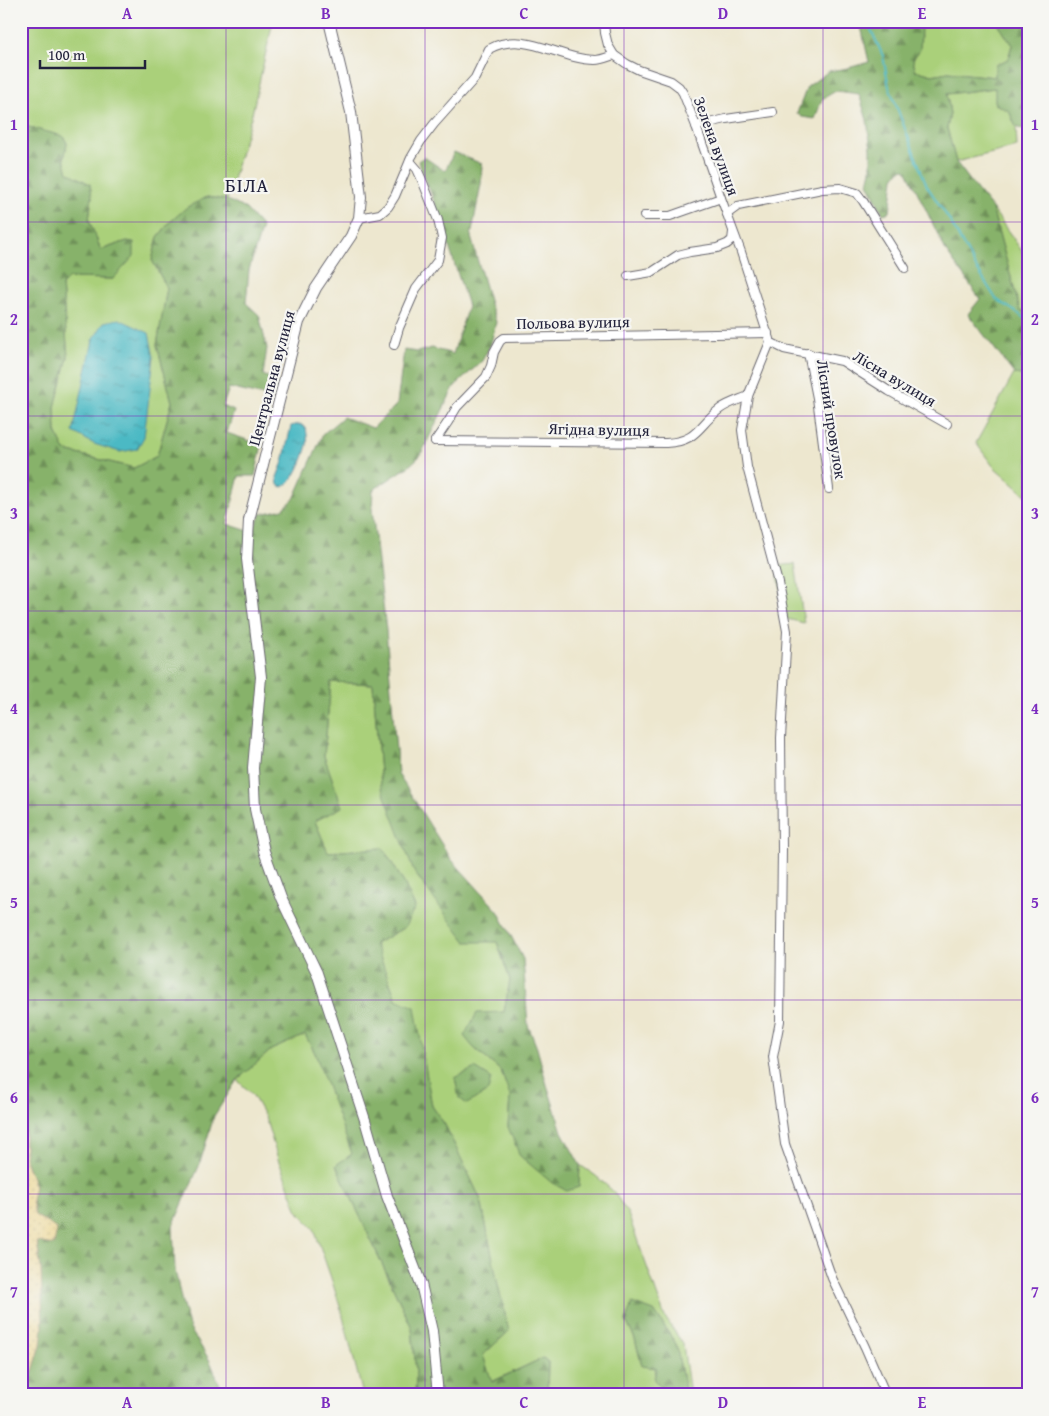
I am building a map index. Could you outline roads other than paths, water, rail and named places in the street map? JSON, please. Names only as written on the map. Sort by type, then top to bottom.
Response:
[{"type":"main road","name":"Центральна вулиця","points":[[329,21],[351,112],[361,197],[359,218],[351,236],[316,288],[299,322],[249,520],[247,559],[261,677],[253,768],[255,809],[264,852],[281,898],[317,973],[365,1120],[387,1196],[421,1284],[432,1331],[438,1395]]},
{"type":"street","points":[[359,218],[380,214],[388,207],[421,141],[475,78],[489,50],[503,43],[524,43],[541,45],[596,60],[614,55],[608,46],[604,21]]},
{"type":"street","name":"Зелена вулиця","points":[[614,55],[639,70],[671,81],[683,93],[728,214],[770,342]]},
{"type":"street","points":[[696,126],[726,119],[773,112]]},
{"type":"street","points":[[394,345],[399,328],[416,290],[438,260],[442,238],[438,220],[422,180],[417,169],[410,161]]},
{"type":"street","points":[[728,214],[738,206],[756,202],[822,190],[840,188],[848,190],[857,193],[863,201],[905,268]]},
{"type":"street","points":[[644,216],[670,216],[721,198]]},
{"type":"street","points":[[628,276],[652,272],[678,255],[717,248],[727,244],[732,240],[733,232]]},
{"type":"street","name":"Польова вулиця","points":[[435,441],[457,407],[486,377],[494,352],[500,341],[504,338],[768,333]]},
{"type":"street","points":[[770,342],[748,396],[742,430],[747,466],[778,583],[787,631],[781,738],[780,1021],[773,1057],[784,1144],[832,1278],[886,1395]]},
{"type":"street","name":"Лісна вулиця","points":[[770,342],[784,349],[842,361],[889,392],[947,424]]},
{"type":"street","name":"Лісний провулок","points":[[808,353],[817,398],[829,489]]},
{"type":"street","name":"Ягідна вулиця","points":[[435,441],[679,442],[688,439],[722,408],[748,396]]},
{"type":"water","points":[[119,319],[149,333],[154,357],[144,437],[137,449],[120,452],[94,444],[73,432],[93,340],[104,322]]},
{"type":"water","points":[[300,424],[306,428],[307,445],[295,475],[283,487],[278,485],[277,477],[283,462],[291,426]]},
{"type":"waterway","points":[[867,21],[883,56],[889,87],[927,186],[996,299],[1028,320]]},
{"type":"district","name":"БІЛА","points":[[247,185]]}]
